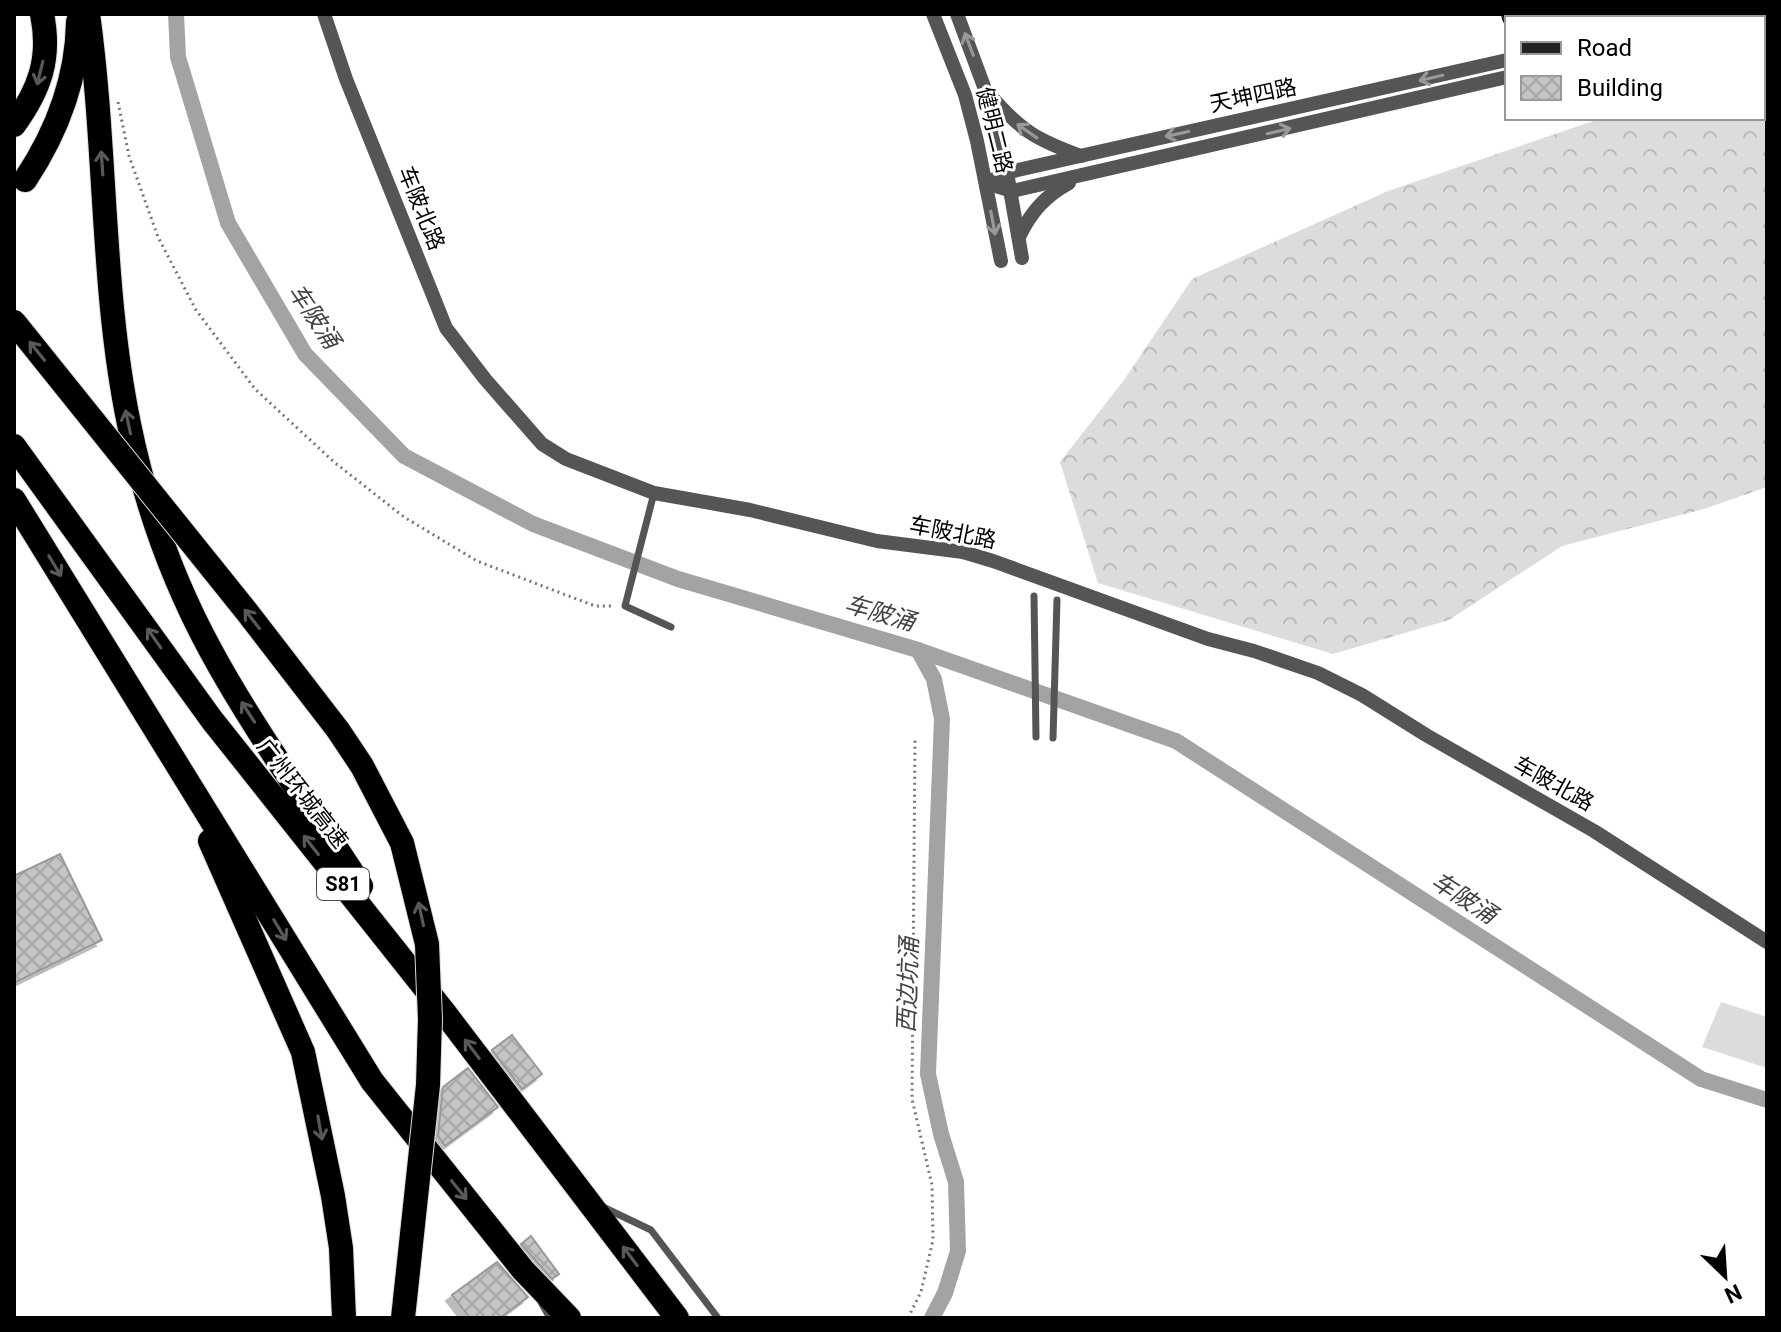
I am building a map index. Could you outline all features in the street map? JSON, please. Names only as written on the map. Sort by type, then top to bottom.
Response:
[{"type":"highway","points":[[14,125],[30,103],[43,72],[45,30],[42,14]]},
{"type":"highway","points":[[25,180],[43,153],[70,84],[78,14]]},
{"type":"highway","points":[[88,14],[123,392],[138,466],[162,541],[187,603],[226,676],[444,1012]]},
{"type":"highway","points":[[14,322],[338,730],[362,766],[402,843],[427,944],[430,1019],[428,1085],[403,1318]]},
{"type":"highway","name":"广州环城高速","points":[[14,446],[212,720],[444,1012],[677,1318]]},
{"type":"highway","points":[[14,500],[372,1081],[523,1270],[569,1318]]},
{"type":"highway","points":[[172,754],[303,1052],[333,1196],[341,1248],[344,1318]]},
{"type":"street","name":"车陂北路","points":[[324,14],[346,79],[432,295],[455,342],[542,444],[566,459],[654,493],[750,510],[877,541],[963,552],[1208,639],[1318,673],[1362,695],[1434,740],[1594,831],[1767,942]]},
{"type":"street","name":"健明二路","points":[[933,14],[965,95],[1001,261]]},
{"type":"street","name":"健明二路","points":[[957,14],[985,88],[1009,172],[1022,258]]},
{"type":"street","name":"天坤四路","points":[[986,183],[1009,172],[1505,60]]},
{"type":"street","name":"天坤四路","points":[[1012,191],[1505,77]]},
{"type":"street","points":[[985,88],[1020,128],[1081,156]]},
{"type":"street","points":[[1019,237],[1045,199],[1084,175]]},
{"type":"street","points":[[986,183],[1012,191]]},
{"type":"lane","points":[[1001,261],[1022,258]]},
{"type":"lane","points":[[654,493],[625,606],[671,627]]},
{"type":"lane","points":[[1034,596],[1036,737]]},
{"type":"lane","points":[[1053,738],[1057,600]]},
{"type":"lane","points":[[586,1200],[651,1230],[718,1318]]},
{"type":"lane","points":[[523,1270],[550,1318]]},
{"type":"path","points":[[117,94],[129,156],[158,237],[196,310],[255,389],[334,462],[404,517],[477,561],[595,606],[625,606]]},
{"type":"path","points":[[908,1318],[921,1292],[933,1240],[932,1185],[912,1099],[915,739]]},
{"type":"green space","points":[[1765,62],[1767,487],[1704,509],[1562,546],[1449,620],[1333,654],[1098,583],[1060,462],[1124,380],[1192,279],[1388,191],[1596,120],[1765,120]]},
{"type":"green space","points":[[1721,1002],[1767,1017],[1767,1068],[1702,1047]]},
{"type":"building","points":[[60,854],[102,940],[14,983],[14,876]]},
{"type":"building","points":[[512,1035],[542,1074],[522,1089],[492,1050]]},
{"type":"building","points":[[468,1068],[498,1107],[445,1146],[438,1136],[443,1087]]},
{"type":"building","points":[[531,1236],[559,1274],[552,1279],[521,1244]]},
{"type":"building","points":[[497,1262],[528,1297],[500,1318],[470,1318],[452,1295]]},
{"type":"waterway","name":"车陂涌","points":[[176,14],[178,57],[228,223],[305,354],[404,456],[533,524],[678,579],[918,650],[1176,741],[1701,1079],[1767,1100]]},
{"type":"waterway","name":"西边坑涌","points":[[918,650],[934,679],[942,719],[928,1074],[941,1134],[956,1182],[958,1251],[945,1293],[932,1318]]}]
